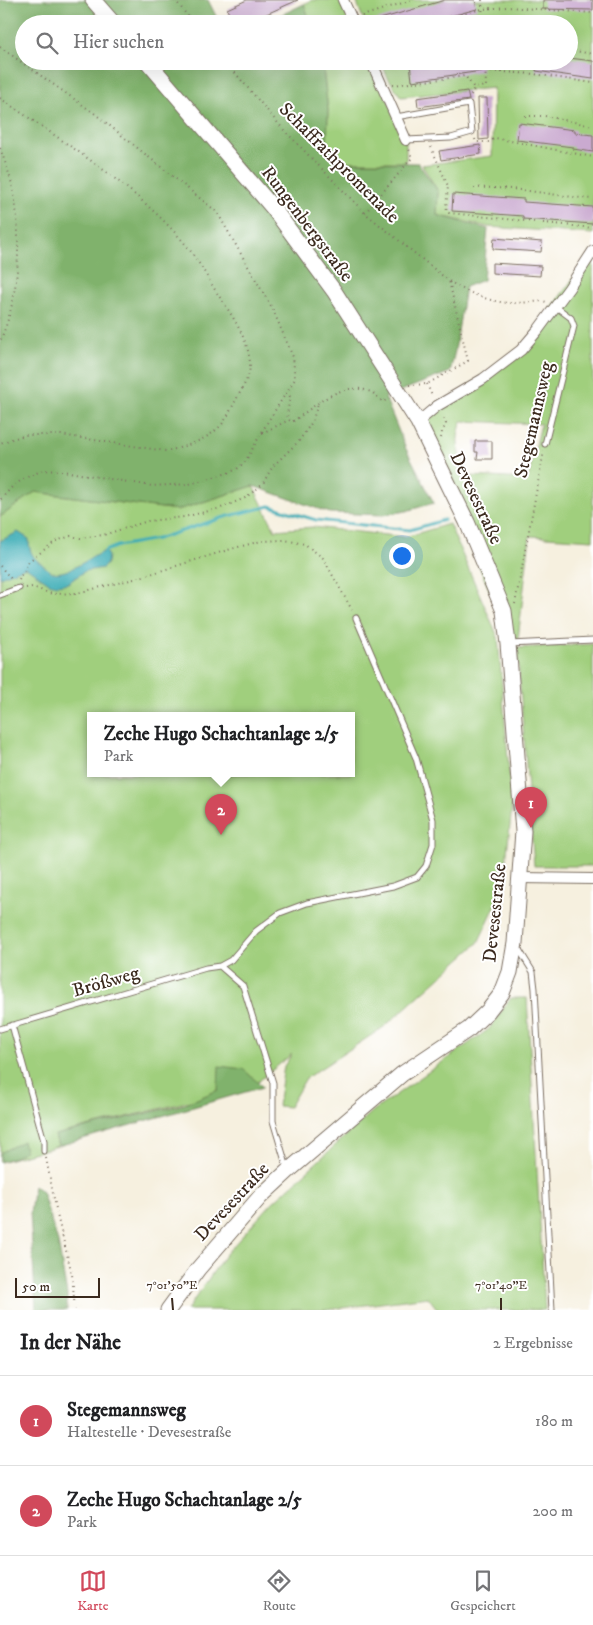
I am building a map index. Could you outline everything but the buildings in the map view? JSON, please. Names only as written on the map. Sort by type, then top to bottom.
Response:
[{"type":"street","points":[[93,0],[106,15]]},
{"type":"street","points":[[343,0],[350,15]]},
{"type":"street","name":"Rungenbergstraße","points":[[155,70],[273,208],[334,291],[418,422]]},
{"type":"street","points":[[375,70],[406,140]]},
{"type":"street","name":"Stegemannsweg","points":[[418,422],[437,406],[483,379],[522,350],[569,288],[593,251]]},
{"type":"street","name":"Devesestraße","points":[[168,1310],[204,1262],[260,1197],[402,1074],[469,1029],[488,1011],[502,993],[510,972],[515,943],[523,832],[504,612],[467,522],[418,422]]},
{"type":"street","points":[[520,878],[593,879]]},
{"type":"lane","points":[[396,117],[469,104],[472,132],[451,138],[406,140]]},
{"type":"lane","name":"Stegemannsweg","points":[[545,444],[574,326],[572,318],[555,306]]},
{"type":"lane","points":[[0,595],[19,588]]},
{"type":"lane","points":[[288,1171],[273,1121],[273,1083],[243,986],[220,966],[231,960],[256,931],[280,913],[306,903],[393,886],[417,877],[426,866],[433,844],[433,820],[416,758],[356,618]]},
{"type":"lane","points":[[508,644],[593,640]]},
{"type":"lane","points":[[515,943],[533,972],[536,989],[552,1310]]},
{"type":"lane","name":"Brößweg","points":[[2,1028],[206,968],[220,966]]},
{"type":"lane","points":[[0,1021],[2,1028]]},
{"type":"lane","points":[[12,1025],[44,1141],[44,1151]]},
{"type":"path","points":[[175,0],[187,15]]},
{"type":"path","points":[[370,15],[412,0]]},
{"type":"path","points":[[482,0],[482,15]]},
{"type":"path","points":[[460,15],[482,9],[507,8],[593,13]]},
{"type":"path","points":[[0,47],[15,58]]},
{"type":"path","points":[[578,52],[593,54]]},
{"type":"path","points":[[0,500],[12,487],[23,479],[43,470],[76,473],[152,486],[189,484],[208,480],[237,469],[252,452],[295,379],[293,357],[273,310],[217,212],[94,113],[33,70]]},
{"type":"path","name":"Schaffrathpromenade","points":[[233,70],[283,129],[365,213],[449,281],[460,288],[486,298],[510,303],[543,301],[555,306]]},
{"type":"path","points":[[474,88],[486,86],[486,71],[534,74],[593,83]]},
{"type":"path","points":[[382,87],[465,76],[474,88]]},
{"type":"path","points":[[469,104],[474,88]]},
{"type":"path","points":[[0,98],[99,166],[159,216],[180,238],[198,261],[234,321],[246,344],[250,366],[244,385],[223,422],[212,433],[181,447],[166,450],[52,435],[25,435],[0,443]]},
{"type":"path","points":[[525,116],[544,116],[593,126]]},
{"type":"path","points":[[472,132],[476,142],[489,142],[495,138],[593,157]]},
{"type":"path","points":[[427,139],[448,186],[446,208],[449,212],[593,228]]},
{"type":"path","points":[[365,213],[412,158],[406,140]]},
{"type":"path","points":[[0,148],[13,189],[18,256],[14,295],[0,341]]},
{"type":"path","points":[[474,188],[509,189],[593,199]]},
{"type":"path","points":[[406,386],[411,384],[427,384],[468,361],[449,281]]},
{"type":"path","points":[[262,433],[289,420],[292,422],[319,401],[344,390],[357,389],[372,392],[383,402]]},
{"type":"path","points":[[286,394],[289,394],[290,397],[287,415],[289,420]]},
{"type":"path","points":[[0,566],[17,584],[29,562],[56,541],[71,536],[80,538],[103,535],[148,521],[184,517],[221,508],[245,498],[262,485],[273,466],[299,441],[312,422],[319,401]]},
{"type":"path","name":"Stegemannsweg","points":[[514,609],[545,444]]},
{"type":"path","points":[[19,588],[32,587],[52,594],[77,593],[134,579],[231,549],[261,542],[285,540],[305,544],[323,558],[356,618]]},
{"type":"path","points":[[44,1151],[72,1274],[75,1310]]},
{"type":"green space","points":[[0,0],[208,0],[216,15],[15,15],[15,70],[323,70],[328,110],[327,147],[339,162],[418,163],[438,191],[437,215],[488,229],[483,280],[465,287],[450,372],[385,397],[406,449],[434,503],[383,515],[330,513],[253,486],[178,510],[35,492],[0,517]]},
{"type":"green space","points":[[312,0],[343,0],[350,15],[308,15],[304,4]]},
{"type":"green space","points":[[356,0],[593,0],[593,234],[488,227],[437,215],[438,191],[422,165],[492,156],[493,88],[401,97],[385,70],[578,70],[578,15],[362,15]]},
{"type":"green space","points":[[304,4],[308,15],[281,15]]},
{"type":"green space","points":[[323,70],[375,70],[406,140],[406,162],[339,162],[327,147],[328,110]]},
{"type":"green space","points":[[593,251],[593,540],[530,536],[517,648],[512,644],[418,422],[521,350]],"holes":[[[462,421],[541,424],[528,479],[470,476],[458,443]]]},
{"type":"green space","points":[[253,486],[275,530],[313,527],[405,537],[449,524],[498,637],[512,807],[503,889],[478,943],[384,1027],[306,1078],[289,1107],[278,1106],[284,1066],[292,1054],[254,1085],[55,1135],[58,1146],[0,1162],[0,517],[35,492],[178,510]]},
{"type":"green space","points":[[593,644],[593,866],[534,866],[517,648]]},
{"type":"green space","points":[[511,998],[527,998],[545,1310],[438,1310],[428,1297],[326,1310],[187,1310],[225,1255],[272,1203],[373,1111],[489,1029]]},
{"type":"green space","points":[[219,1066],[243,1069],[263,1087],[58,1146],[55,1135],[185,1104],[218,1090]]},
{"type":"green space","points":[[23,1141],[25,1151],[0,1162],[0,1153]]},
{"type":"green space","points":[[34,1185],[42,1192],[58,1242],[67,1295],[67,1310],[36,1310],[30,1213]]},
{"type":"water","points":[[18,532],[29,539],[30,549],[34,558],[53,572],[65,571],[105,551],[108,556],[107,563],[103,568],[85,571],[68,583],[57,585],[49,583],[26,567],[0,577],[0,541]]},
{"type":"waterway","points":[[105,551],[118,546],[157,539],[225,517],[270,506],[316,520],[410,530],[444,520]]},
{"type":"place","name":"Stegemannsweg","points":[[531,828]]},
{"type":"place","name":"Zeche Hugo Schachtanlage 2/5","points":[[221,835]]}]
